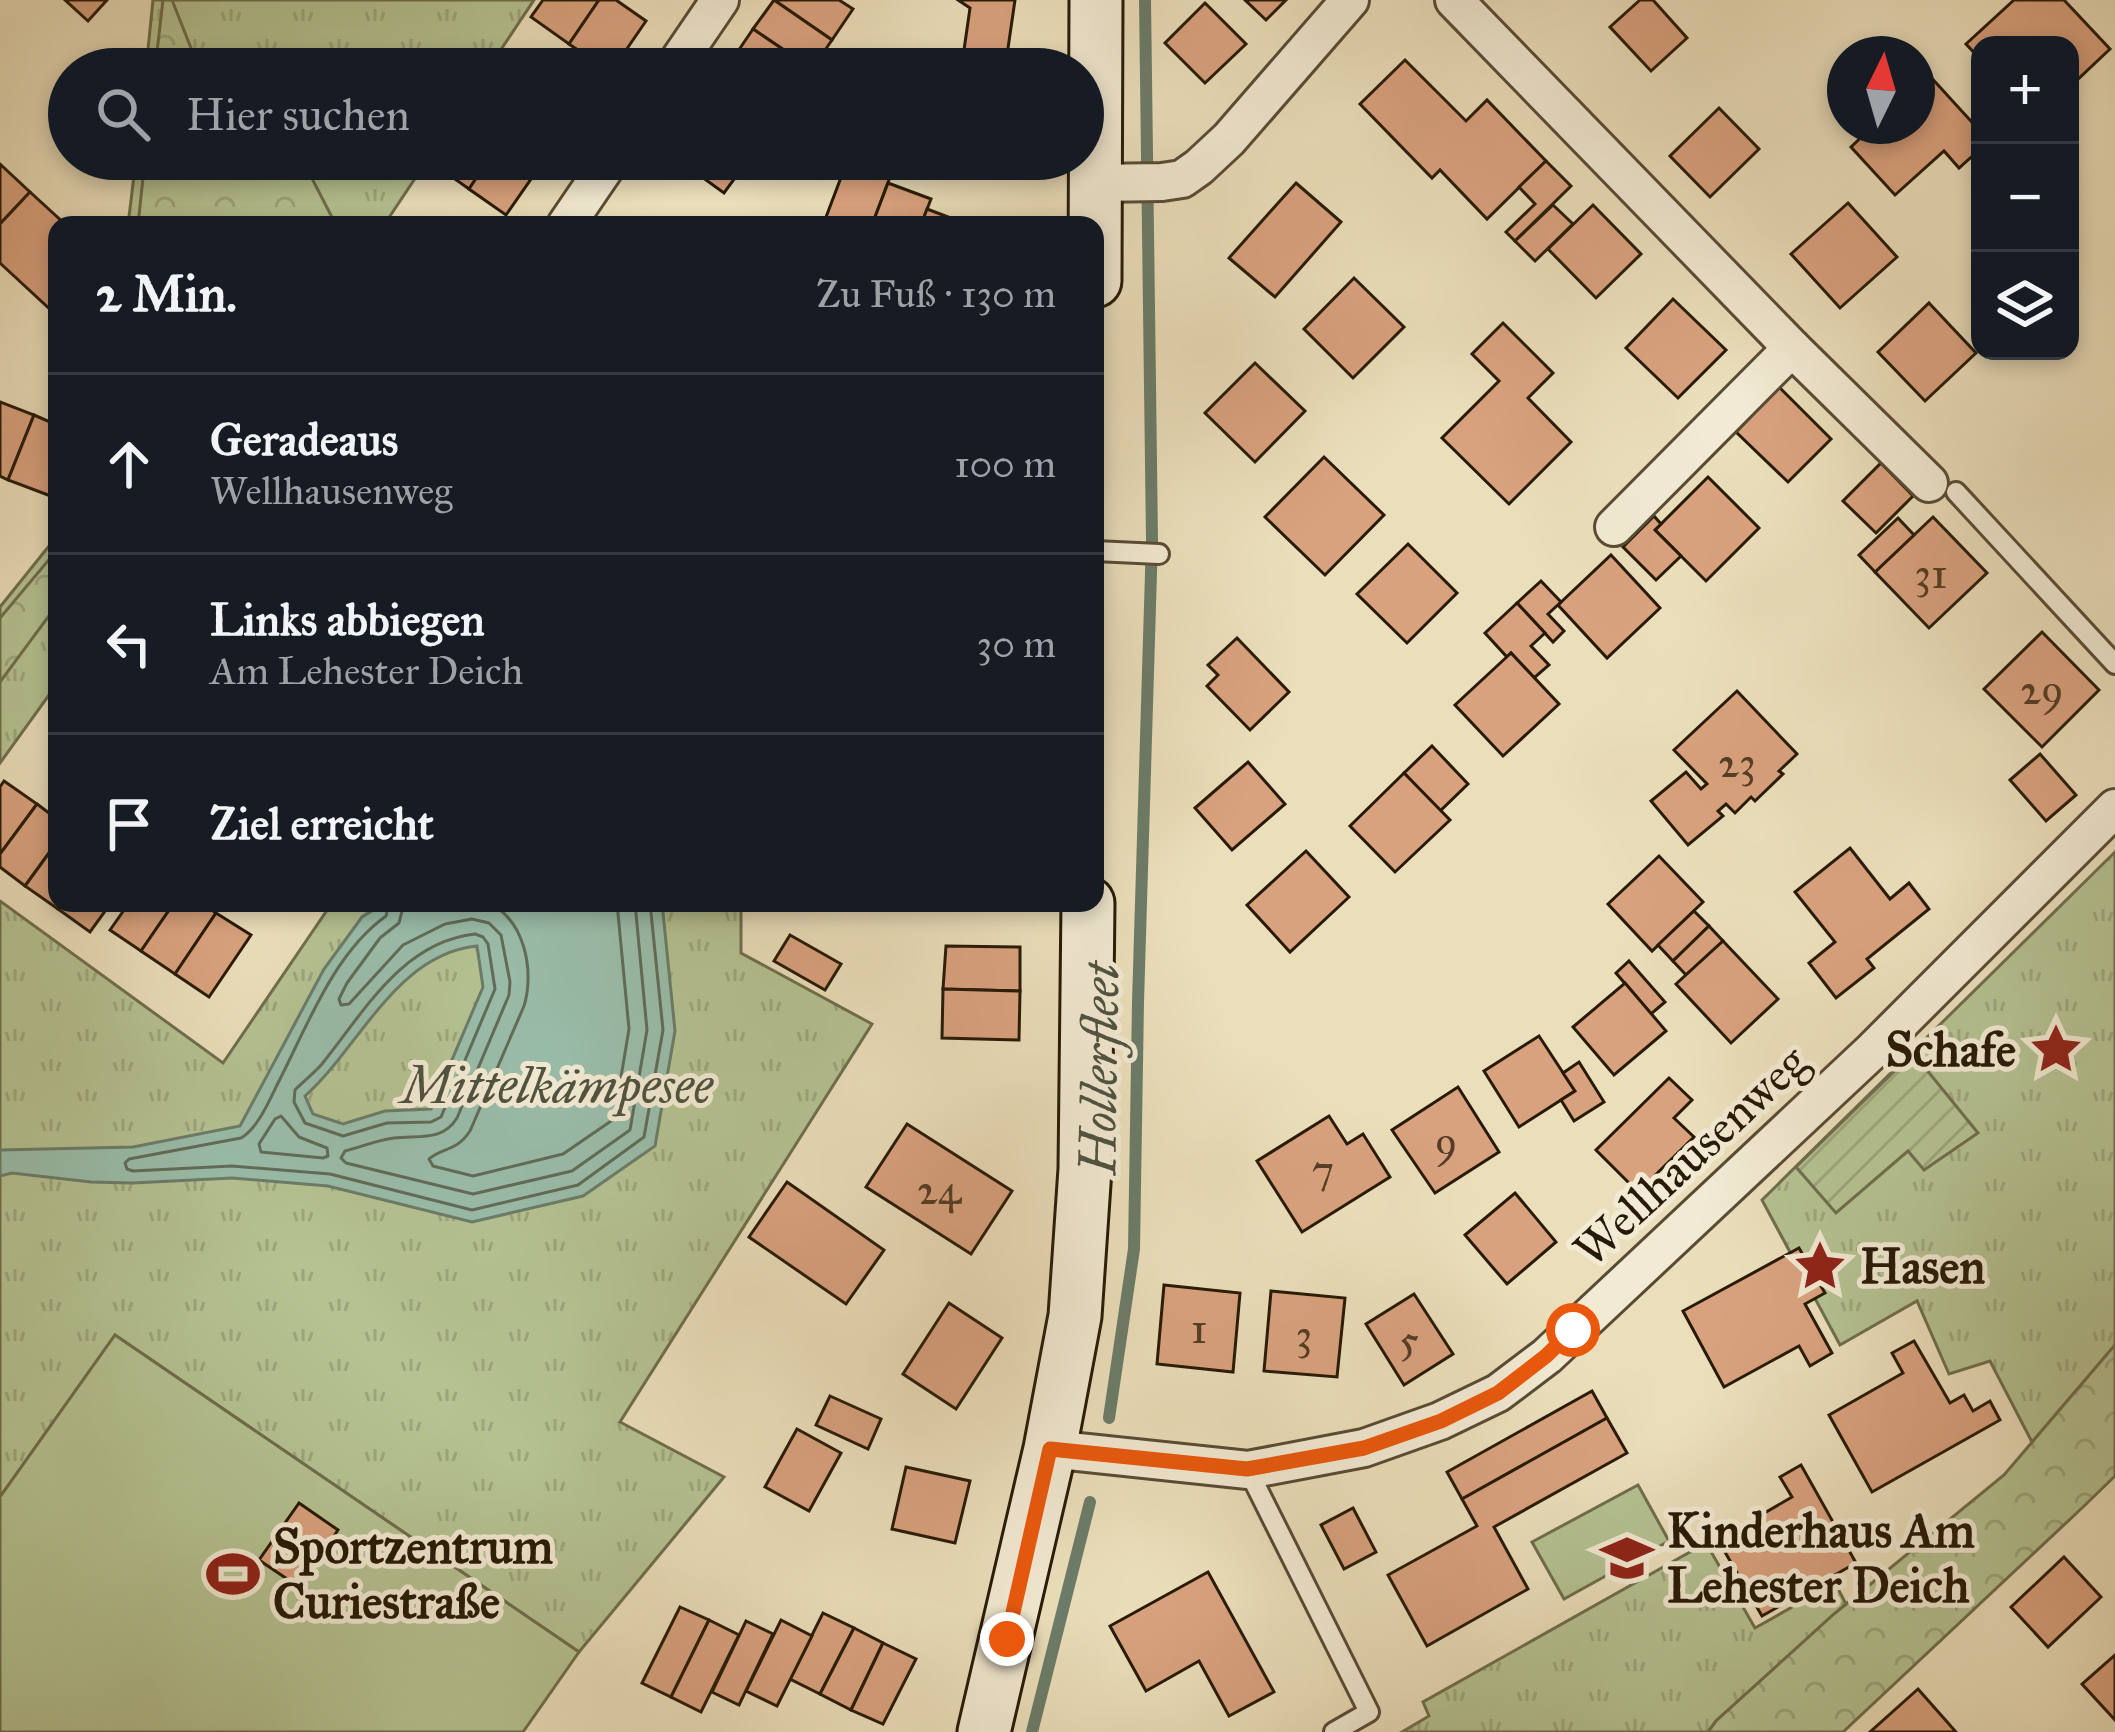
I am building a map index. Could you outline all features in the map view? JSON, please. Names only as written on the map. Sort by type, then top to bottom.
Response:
[{"type":"street","points":[[687,48],[720,0]]},
{"type":"street","points":[[1093,48],[1096,0]]},
{"type":"street","points":[[1131,183],[1182,179],[1199,167],[1350,0]]},
{"type":"street","points":[[1454,0],[1792,348],[1942,488]]},
{"type":"street","points":[[1104,120],[1131,183],[1104,256]]},
{"type":"street","points":[[572,216],[597,180]]},
{"type":"street","points":[[1614,527],[1792,348]]},
{"type":"street","name":"Wellhausenweg","points":[[1050,1449],[1247,1469],[1364,1448],[1441,1421],[1498,1393],[1546,1356],[1871,1052],[2115,808]]},
{"type":"street","points":[[984,1732],[1050,1449],[1075,1316],[1082,1231],[1088,912]]},
{"type":"lane","points":[[1942,488],[2115,664]]},
{"type":"lane","points":[[1104,551],[1151,554]]},
{"type":"lane","points":[[1247,1469],[1369,1712],[1334,1732]]},
{"type":"green space","points":[[153,0],[534,0],[502,48],[148,48]]},
{"type":"green space","points":[[163,0],[172,0],[191,48],[157,48]]},
{"type":"green space","points":[[133,180],[414,180],[390,216],[129,216]]},
{"type":"green space","points":[[143,180],[313,180],[331,216],[139,216]]},
{"type":"green space","points":[[48,547],[48,696],[0,763],[0,607]]},
{"type":"green space","points":[[48,561],[48,617],[0,682],[0,618]]},
{"type":"green space","points":[[2115,852],[2115,1345],[2032,1442],[1990,1361],[1949,1374],[1917,1301],[1840,1345],[1762,1200]]},
{"type":"green space","points":[[0,901],[223,1063],[326,912],[741,912],[741,953],[872,1024],[620,1422],[724,1477],[579,1652],[115,1335],[0,1497]]},
{"type":"green space","points":[[1913,1053],[1978,1133],[1924,1170],[1908,1151],[1836,1213],[1796,1167]]},
{"type":"green space","name":"Sportzentrum Curiestraße","points":[[115,1335],[579,1652],[523,1732],[0,1732],[0,1497]]},
{"type":"green space","points":[[2115,1345],[2115,1476],[2082,1508],[1843,1732],[1708,1732],[1834,1614],[2004,1475]]},
{"type":"green space","points":[[1638,1485],[1669,1541],[1564,1599],[1532,1542]]},
{"type":"green space","points":[[1706,1543],[1755,1628],[1835,1583],[1846,1604],[1708,1732],[1402,1732],[1429,1716],[1423,1702]]},
{"type":"water","name":"Mittelkämpesee","points":[[370,912],[663,912],[675,1031],[655,1146],[583,1196],[472,1222],[328,1186],[232,1178],[133,1183],[12,1173],[0,1176],[0,1150],[133,1147],[240,1126],[324,969]],"holes":[[[477,946],[483,987],[431,1109],[385,1111],[343,1124],[313,1114],[305,1096],[401,984],[449,953]]]},
{"type":"building","points":[[65,0],[107,0],[88,21]]},
{"type":"building","points":[[543,0],[599,0],[569,44],[531,17]]},
{"type":"building","points":[[599,0],[616,0],[646,21],[627,48],[569,44]]},
{"type":"building","points":[[774,0],[839,0],[853,9],[832,40]]},
{"type":"building","points":[[774,0],[832,40],[826,48],[781,48],[753,29]]},
{"type":"building","points":[[958,0],[1015,0],[1008,48],[964,48],[970,8]]},
{"type":"building","points":[[1245,0],[1286,0],[1266,20]]},
{"type":"building","points":[[1640,0],[1653,0],[1687,38],[1651,71],[1610,27]]},
{"type":"building","points":[[2014,0],[2064,0],[2110,49],[2079,78],[2079,36],[1975,36]]},
{"type":"building","points":[[1205,3],[1246,44],[1205,83],[1165,43]]},
{"type":"building","points":[[753,29],[781,48],[740,48]]},
{"type":"building","points":[[1405,60],[1466,121],[1487,100],[1546,161],[1487,219],[1440,170],[1432,178],[1360,104]]},
{"type":"building","points":[[1935,82],[1971,121],[1971,157],[1959,168],[1944,151],[1895,195],[1851,147],[1935,144]]},
{"type":"building","points":[[1719,108],[1759,149],[1710,197],[1670,156]]},
{"type":"building","points":[[1546,161],[1571,186],[1515,241],[1506,232],[1535,204],[1519,187]]},
{"type":"building","points":[[0,164],[30,192],[0,224]]},
{"type":"building","points":[[475,180],[530,180],[506,215],[469,189]]},
{"type":"building","points":[[706,180],[734,180],[724,193]]},
{"type":"building","points":[[840,180],[889,180],[875,216],[826,216]]},
{"type":"building","points":[[888,183],[931,199],[924,216],[875,216]]},
{"type":"building","points":[[1296,183],[1341,222],[1275,297],[1229,258]]},
{"type":"building","points":[[30,192],[56,216],[48,216],[48,307],[0,263],[0,224]]},
{"type":"building","points":[[1848,203],[1897,257],[1840,308],[1791,254]]},
{"type":"building","points":[[1553,205],[1573,224],[1535,261],[1515,241]]},
{"type":"building","points":[[1593,205],[1641,254],[1596,298],[1548,249]]},
{"type":"building","points":[[1354,278],[1404,327],[1353,378],[1304,329]]},
{"type":"building","points":[[1673,299],[1726,350],[1678,398],[1626,348]]},
{"type":"building","points":[[1929,303],[1971,348],[1971,358],[1925,401],[1878,352]]},
{"type":"building","points":[[1503,323],[1553,373],[1528,398],[1571,442],[1509,504],[1442,438],[1499,381],[1472,354]]},
{"type":"building","points":[[1255,363],[1305,411],[1255,462],[1205,413]]},
{"type":"building","points":[[1779,387],[1831,439],[1788,482],[1736,432]]},
{"type":"building","points":[[0,402],[34,415],[8,480],[0,476]]},
{"type":"building","points":[[34,415],[48,421],[48,495],[8,480]]},
{"type":"building","points":[[1324,457],[1384,515],[1325,575],[1265,517]]},
{"type":"building","points":[[1881,463],[1913,496],[1876,533],[1843,501]]},
{"type":"building","points":[[1708,477],[1759,528],[1706,581],[1655,530]]},
{"type":"building","points":[[1654,516],[1661,524],[1655,530],[1681,556],[1656,580],[1623,547]]},
{"type":"building","points":[[1933,517],[1987,573],[1929,628],[1875,572]]},
{"type":"building","points":[[1898,518],[1914,535],[1875,572],[1859,555]]},
{"type":"building","points":[[1408,544],[1457,593],[1407,643],[1357,594]]},
{"type":"building","points":[[1611,555],[1660,608],[1607,658],[1558,605]]},
{"type":"building","points":[[1541,581],[1561,602],[1548,614],[1564,631],[1553,642],[1517,603]]},
{"type":"building","points":[[1517,603],[1545,633],[1531,646],[1549,665],[1534,678],[1485,633]]},
{"type":"building","points":[[2042,632],[2099,690],[2042,747],[1984,689]]},
{"type":"building","points":[[1237,638],[1289,692],[1250,730],[1207,686],[1218,675],[1208,665]]},
{"type":"building","points":[[1511,653],[1559,704],[1503,756],[1455,705]]},
{"type":"building","points":[[1737,691],[1797,754],[1755,801],[1751,797],[1735,813],[1726,804],[1718,811],[1723,816],[1688,845],[1651,801],[1686,772],[1701,789],[1707,784],[1674,750]]},
{"type":"building","points":[[1432,746],[1468,784],[1440,811],[1404,773]]},
{"type":"building","points":[[2040,754],[2076,795],[2046,821],[2010,780]]},
{"type":"building","points":[[1248,762],[1285,804],[1232,850],[1195,808]]},
{"type":"building","points":[[1404,773],[1450,820],[1395,872],[1350,826]]},
{"type":"building","points":[[4,781],[37,804],[0,854],[0,787]]},
{"type":"building","points":[[37,804],[48,812],[48,854],[25,886],[0,867],[0,854]]},
{"type":"building","points":[[1850,848],[1890,899],[1909,883],[1929,909],[1867,959],[1874,968],[1836,998],[1809,963],[1835,942],[1795,892]]},
{"type":"building","points":[[1306,851],[1349,897],[1290,952],[1247,905]]},
{"type":"building","points":[[48,854],[48,902],[25,886]]},
{"type":"building","points":[[1659,856],[1703,902],[1652,951],[1608,904]]},
{"type":"building","points":[[1694,911],[1709,926],[1673,961],[1658,945]]},
{"type":"building","points":[[62,912],[104,912],[90,932]]},
{"type":"building","points":[[123,912],[168,912],[141,951],[110,930]]},
{"type":"building","points":[[168,912],[216,913],[175,974],[141,951]]},
{"type":"building","points":[[216,913],[251,935],[209,997],[175,974]]},
{"type":"building","points":[[1709,926],[1723,941],[1686,975],[1673,961]]},
{"type":"building","points":[[790,935],[841,964],[825,990],[774,961]]},
{"type":"building","points":[[1723,941],[1778,999],[1731,1043],[1676,984]]},
{"type":"building","points":[[946,946],[1020,947],[1020,991],[943,989]]},
{"type":"building","points":[[1629,961],[1665,1002],[1651,1014],[1616,973]]},
{"type":"building","points":[[1625,983],[1666,1031],[1614,1075],[1573,1027]]},
{"type":"building","points":[[943,989],[1020,991],[1019,1040],[942,1038]]},
{"type":"building","points":[[1539,1036],[1575,1091],[1519,1127],[1484,1071]]},
{"type":"building","points":[[1579,1062],[1604,1102],[1574,1121],[1561,1100],[1575,1091],[1563,1073]]},
{"type":"building","points":[[1669,1078],[1692,1100],[1674,1118],[1694,1137],[1638,1192],[1596,1150]]},
{"type":"building","points":[[1458,1087],[1499,1152],[1435,1193],[1392,1130]]},
{"type":"building","points":[[1329,1116],[1347,1144],[1363,1134],[1390,1177],[1302,1232],[1257,1161]]},
{"type":"building","points":[[907,1124],[1012,1191],[971,1254],[866,1187]]},
{"type":"building","points":[[787,1182],[884,1250],[846,1304],[749,1237]]},
{"type":"building","points":[[1515,1193],[1556,1242],[1507,1284],[1465,1235]]},
{"type":"building","points":[[1799,1248],[1825,1293],[1805,1304],[1832,1353],[1810,1366],[1799,1346],[1724,1387],[1683,1311]]},
{"type":"building","points":[[1164,1285],[1240,1293],[1233,1372],[1157,1364]]},
{"type":"building","points":[[1271,1291],[1345,1298],[1337,1377],[1264,1371]]},
{"type":"building","points":[[1414,1294],[1453,1354],[1404,1385],[1366,1324]]},
{"type":"building","points":[[949,1303],[1002,1338],[956,1409],[903,1374]]},
{"type":"building","points":[[1914,1341],[1950,1403],[1964,1395],[1973,1411],[1990,1401],[2000,1420],[1872,1492],[1829,1415],[1903,1373],[1892,1353]]},
{"type":"building","points":[[1592,1391],[1607,1418],[1462,1499],[1447,1472]]},
{"type":"building","points":[[830,1396],[881,1419],[868,1449],[816,1425]]},
{"type":"building","points":[[1607,1418],[1627,1453],[1494,1527],[1528,1589],[1427,1646],[1388,1575],[1477,1526],[1462,1499]]},
{"type":"building","points":[[797,1429],[841,1453],[809,1511],[765,1487]]},
{"type":"building","points":[[1801,1465],[1856,1563],[1762,1616],[1718,1540],[1792,1497],[1780,1477]]},
{"type":"building","points":[[906,1467],[970,1481],[955,1543],[892,1529]]},
{"type":"building","points":[[299,1503],[338,1530],[299,1587],[259,1560]]},
{"type":"building","points":[[1353,1508],[1376,1552],[1344,1569],[1321,1525]]},
{"type":"building","points":[[2064,1557],[2101,1597],[2048,1647],[2011,1607]]},
{"type":"building","points":[[1208,1572],[1274,1692],[1229,1716],[1199,1661],[1146,1691],[1110,1626]]},
{"type":"building","points":[[680,1607],[709,1620],[671,1697],[642,1683]]},
{"type":"building","points":[[823,1613],[854,1628],[820,1694],[790,1679]]},
{"type":"building","points":[[709,1620],[739,1635],[701,1712],[671,1697]]},
{"type":"building","points":[[781,1620],[812,1636],[777,1706],[746,1691]]},
{"type":"building","points":[[746,1621],[773,1634],[739,1705],[712,1692]]},
{"type":"building","points":[[854,1628],[883,1643],[851,1710],[820,1694]]},
{"type":"building","points":[[883,1643],[916,1659],[883,1724],[851,1710]]},
{"type":"building","points":[[2115,1655],[2115,1720],[2082,1684]]},
{"type":"building","points":[[1918,1689],[1956,1732],[1870,1732]]},
{"type":"waterway","name":"Hollerfleet","points":[[1109,1418],[1134,1249],[1152,540],[1145,0]]},
{"type":"waterway","name":"Hollerfleet","points":[[1032,1732],[1090,1502]]},
{"type":"place","name":"Schafe","points":[[2056,1049]]},
{"type":"place","name":"Hasen","points":[[1820,1266]]},
{"type":"place","name":"Kinderhaus Am Lehester Deich","points":[[1627,1558]]},
{"type":"place","name":"Sportzentrum Curiestraße","points":[[233,1574]]},
{"type":"route","points":[[1007,1639],[1050,1449],[1247,1469],[1364,1448],[1441,1421],[1498,1393],[1573,1330]]}]
